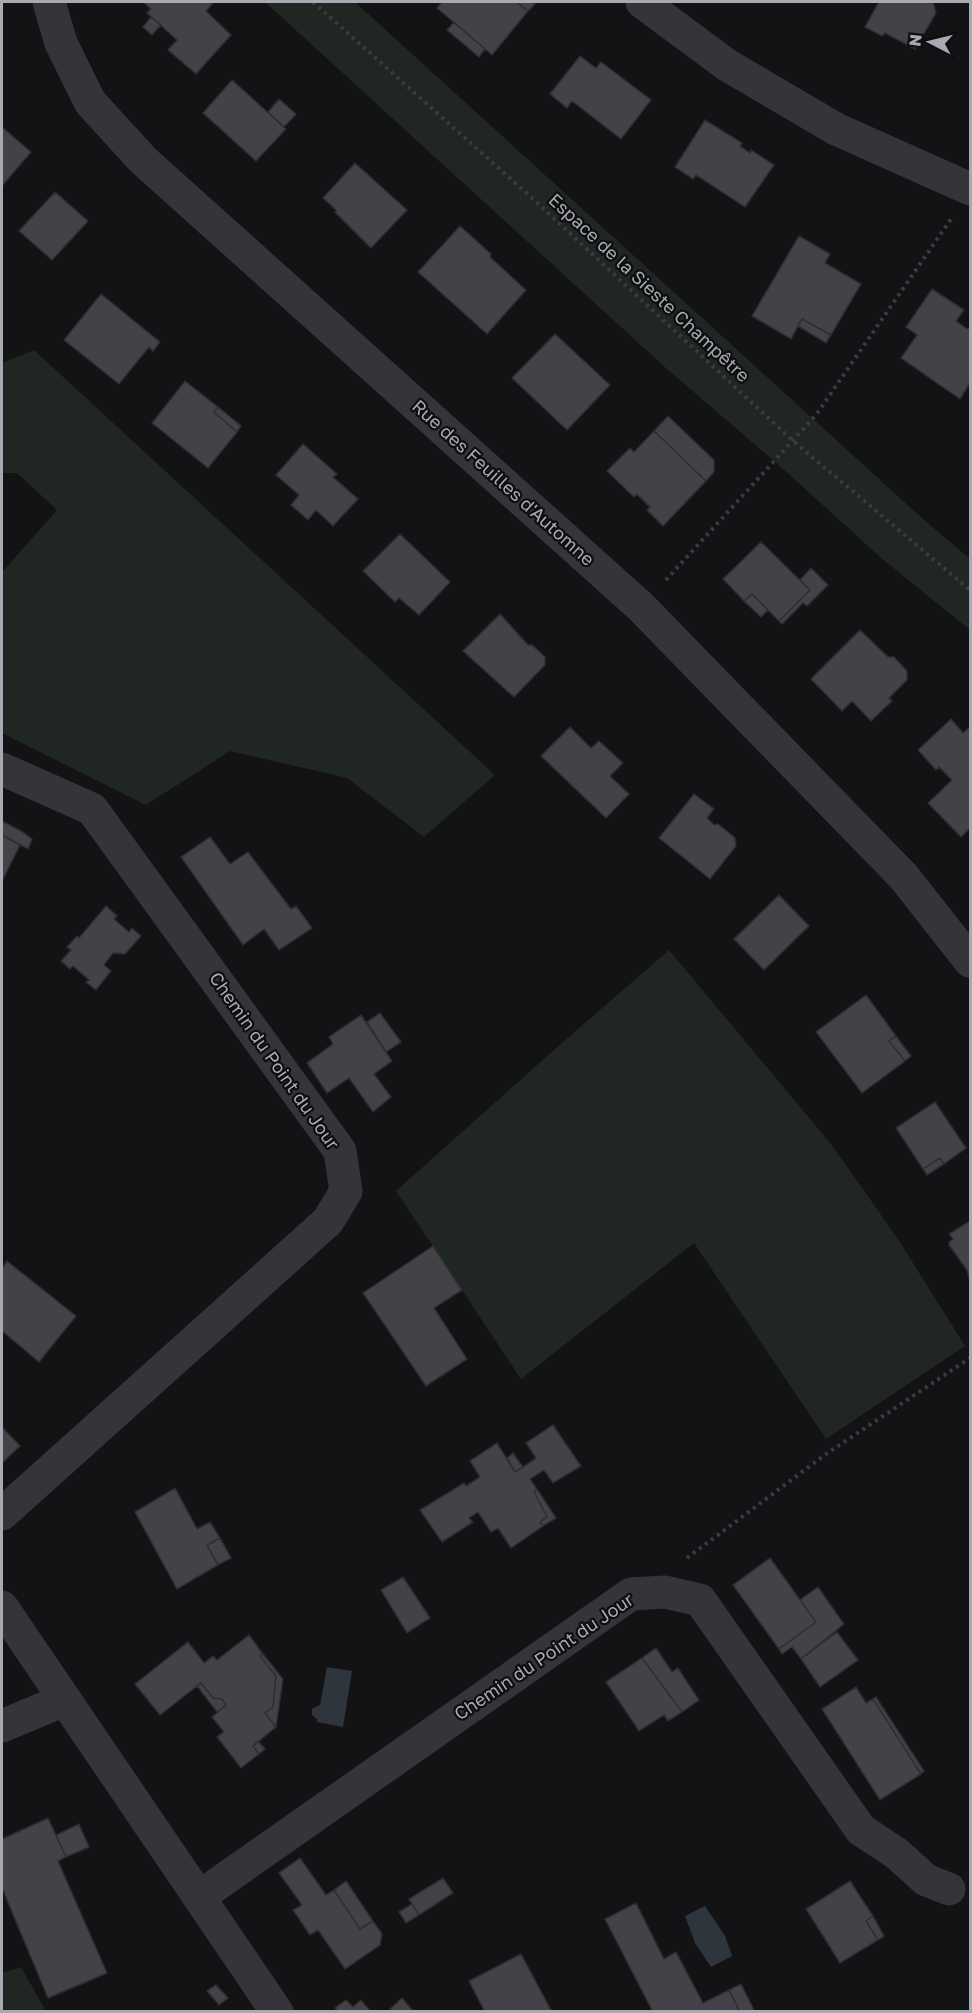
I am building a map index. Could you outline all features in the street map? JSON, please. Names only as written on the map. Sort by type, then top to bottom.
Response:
[{"type":"street","name":"Rue des Feuilles d'Automne","points":[[49,2],[61,43],[90,102],[143,160],[641,607],[904,877],[970,962]]},
{"type":"street","points":[[642,2],[727,65],[964,200]]},
{"type":"street","name":"Chemin du Point du Jour","points":[[2,769],[92,808],[339,1151],[346,1191],[328,1221],[2,1515]]},
{"type":"street","name":"Chemin du Point du Jour","points":[[200,1897],[631,1594],[665,1592],[700,1600],[861,1830],[896,1853],[926,1880],[948,1889]]},
{"type":"street","points":[[2,1607],[277,2012]]},
{"type":"street","points":[[2,1726],[64,1700]]},
{"type":"path","name":"Espace de la Sieste Champêtre","points":[[313,2],[532,198],[793,441],[970,591]]},
{"type":"path","points":[[667,579],[816,415],[964,200]]},
{"type":"path","points":[[665,1592],[680,1564],[826,1454],[970,1358]]},
{"type":"shaded area","points":[[265,2],[355,2],[923,519],[970,559],[970,630],[880,557],[782,468],[667,369]]},
{"type":"shaded area","points":[[34,350],[495,775],[424,837],[347,778],[230,751],[146,805],[2,733],[2,572],[57,510],[17,473],[2,473],[2,363]]},
{"type":"shaded area","points":[[669,950],[831,1144],[898,1239],[965,1346],[826,1439],[694,1243],[521,1379],[396,1191]]},
{"type":"shaded area","points":[[327,1667],[352,1671],[343,1727],[317,1722],[312,1715],[312,1709],[320,1705]]},
{"type":"shaded area","points":[[705,1906],[725,1936],[732,1956],[711,1967],[695,1943],[685,1916]]},
{"type":"shaded area","points":[[21,1967],[46,2011],[2,2011],[2,1973]]},
{"type":"building","points":[[143,2],[214,2],[206,11],[231,35],[196,74],[168,50],[177,40],[147,13],[151,9]]},
{"type":"building","points":[[442,2],[516,2],[528,11],[492,55],[437,8]]},
{"type":"building","points":[[516,2],[532,2],[535,4],[528,11]]},
{"type":"building","points":[[879,2],[933,2],[936,13],[915,49],[885,33],[882,36],[865,27]]},
{"type":"building","points":[[151,17],[161,25],[152,35],[143,27]]},
{"type":"building","points":[[454,22],[485,49],[479,57],[447,30]]},
{"type":"building","points":[[580,56],[596,68],[601,62],[651,100],[621,139],[572,101],[567,108],[550,94]]},
{"type":"building","points":[[232,80],[286,129],[256,161],[203,113]]},
{"type":"building","points":[[279,99],[296,114],[284,127],[268,112]]},
{"type":"building","points":[[705,120],[742,143],[740,146],[750,153],[751,150],[774,165],[745,207],[696,175],[693,179],[675,167]]},
{"type":"building","points":[[2,127],[31,152],[2,186]]},
{"type":"building","points":[[355,163],[407,210],[371,248],[323,198]]},
{"type":"building","points":[[55,192],[88,221],[52,260],[19,231]]},
{"type":"building","points":[[460,226],[526,290],[487,334],[418,272]]},
{"type":"building","points":[[799,236],[830,254],[825,263],[861,284],[831,335],[802,319],[791,339],[752,316]]},
{"type":"building","points":[[932,289],[964,310],[956,321],[967,329],[970,328],[970,383],[960,399],[901,358],[917,335],[906,327]]},
{"type":"building","points":[[101,294],[160,342],[153,351],[149,347],[119,384],[64,340]]},
{"type":"building","points":[[802,319],[831,335],[826,343],[798,326]]},
{"type":"building","points":[[555,334],[610,385],[567,430],[512,378]]},
{"type":"building","points":[[185,381],[218,407],[214,412],[237,432],[208,468],[152,423]]},
{"type":"building","points":[[218,407],[241,426],[237,432],[214,412]]},
{"type":"building","points":[[668,416],[714,460],[714,472],[706,481],[654,431]]},
{"type":"building","points":[[654,431],[706,481],[663,526],[647,510],[650,507],[637,494],[634,497],[607,471],[630,448],[634,452]]},
{"type":"building","points":[[303,444],[337,474],[333,477],[358,499],[333,526],[316,510],[308,520],[291,505],[299,495],[276,475]]},
{"type":"building","points":[[400,534],[450,582],[419,615],[399,598],[395,602],[363,571]]},
{"type":"building","points":[[761,542],[810,590],[779,621],[752,594],[744,601],[723,579]]},
{"type":"building","points":[[811,568],[828,585],[807,606],[803,603],[782,624],[779,621],[810,590],[800,580]]},
{"type":"building","points":[[752,594],[768,610],[761,617],[744,601]]},
{"type":"building","points":[[500,614],[528,645],[532,645],[545,657],[545,665],[514,697],[463,651]]},
{"type":"building","points":[[860,630],[888,657],[894,657],[907,671],[907,680],[889,698],[892,701],[871,721],[852,701],[842,711],[811,679]]},
{"type":"building","points":[[951,719],[963,733],[970,727],[970,828],[961,837],[928,803],[952,780],[939,767],[936,770],[918,750]]},
{"type":"building","points":[[570,727],[591,748],[599,741],[623,763],[610,776],[629,794],[606,818],[541,756]]},
{"type":"building","points":[[694,794],[714,809],[707,818],[735,838],[736,846],[710,879],[659,838]]},
{"type":"building","points":[[2,821],[32,839],[28,849],[2,835]]},
{"type":"building","points":[[2,835],[20,845],[2,881]]},
{"type":"building","points":[[210,837],[230,864],[248,852],[291,909],[296,906],[312,928],[279,950],[264,929],[243,945],[181,857]]},
{"type":"building","points":[[779,895],[809,926],[764,970],[734,939]]},
{"type":"building","points":[[106,906],[117,916],[114,919],[129,932],[132,928],[141,936],[125,954],[113,953],[104,965],[111,971],[96,990],[86,982],[89,980],[73,966],[70,969],[61,961],[71,950],[67,947],[77,936],[79,938]]},
{"type":"building","points":[[866,995],[896,1036],[889,1041],[905,1061],[862,1093],[816,1032]]},
{"type":"building","points":[[380,1013],[401,1042],[386,1052],[367,1022]]},
{"type":"building","points":[[361,1015],[392,1061],[374,1074],[391,1097],[373,1112],[349,1078],[327,1093],[307,1063],[333,1044],[329,1037]]},
{"type":"building","points":[[896,1036],[911,1056],[905,1061],[889,1041]]},
{"type":"building","points":[[935,1102],[966,1148],[944,1164],[940,1158],[923,1169],[896,1128]]},
{"type":"building","points":[[940,1158],[944,1164],[927,1175],[923,1169]]},
{"type":"building","points":[[970,1221],[970,1281],[967,1270],[949,1245],[953,1239],[949,1234]]},
{"type":"building","points":[[433,1246],[462,1290],[434,1308],[467,1359],[426,1386],[363,1293]]},
{"type":"building","points":[[7,1261],[76,1316],[39,1362],[2,1331],[2,1268]]},
{"type":"building","points":[[553,1425],[581,1466],[553,1483],[544,1470],[530,1479],[537,1489],[534,1492],[547,1517],[540,1522],[543,1526],[511,1548],[498,1528],[491,1532],[478,1512],[469,1518],[473,1522],[442,1542],[420,1510],[464,1483],[466,1486],[480,1477],[470,1461],[497,1443],[515,1472],[523,1467],[536,1458],[526,1443]]},
{"type":"building","points":[[2,1427],[20,1446],[2,1463]]},
{"type":"building","points":[[513,1453],[523,1467],[515,1472],[507,1458]]},
{"type":"building","points":[[175,1488],[197,1529],[210,1522],[220,1538],[207,1545],[218,1565],[177,1589],[135,1512]]},
{"type":"building","points":[[537,1489],[556,1518],[543,1526],[540,1522],[547,1517],[534,1492]]},
{"type":"building","points":[[220,1538],[231,1558],[218,1565],[207,1545]]},
{"type":"building","points":[[770,1558],[816,1622],[779,1649],[733,1585]]},
{"type":"building","points":[[403,1577],[430,1618],[407,1633],[381,1590]]},
{"type":"building","points":[[818,1587],[844,1624],[801,1659],[792,1647],[782,1654],[779,1649],[816,1622],[800,1600]]},
{"type":"building","points":[[837,1632],[858,1660],[820,1687],[801,1659]]},
{"type":"building","points":[[249,1635],[263,1654],[260,1656],[276,1676],[273,1707],[265,1713],[276,1727],[253,1746],[259,1754],[241,1768],[217,1737],[224,1732],[212,1717],[226,1705],[222,1699],[213,1698],[201,1683],[160,1715],[135,1684],[188,1642],[204,1663],[213,1656],[217,1660]]},
{"type":"building","points":[[656,1648],[672,1672],[678,1668],[699,1700],[682,1712],[642,1658]]},
{"type":"building","points":[[263,1654],[283,1679],[276,1727],[265,1713],[273,1707],[276,1676],[260,1656]]},
{"type":"building","points":[[642,1658],[682,1712],[668,1721],[664,1715],[639,1731],[606,1682]]},
{"type":"building","points":[[201,1683],[213,1698],[222,1699],[226,1705],[217,1712],[197,1686]]},
{"type":"building","points":[[856,1687],[866,1703],[873,1699],[921,1774],[880,1800],[822,1709]]},
{"type":"building","points":[[876,1697],[924,1771],[921,1774],[873,1699]]},
{"type":"building","points":[[258,1741],[265,1749],[259,1754],[253,1746]]},
{"type":"building","points":[[48,1818],[66,1857],[58,1861],[107,1973],[48,1998],[2,1888],[2,1839]]},
{"type":"building","points":[[79,1824],[89,1847],[66,1857],[56,1835]]},
{"type":"building","points":[[300,1858],[326,1895],[334,1890],[360,1929],[373,1921],[382,1934],[380,1945],[345,1969],[318,1930],[310,1935],[293,1910],[302,1905],[279,1873]]},
{"type":"building","points":[[443,1878],[453,1893],[419,1915],[409,1899]]},
{"type":"building","points":[[346,1881],[373,1921],[360,1929],[334,1890]]},
{"type":"building","points":[[850,1881],[873,1916],[866,1921],[878,1940],[840,1963],[806,1909]]},
{"type":"building","points":[[636,1903],[664,1959],[676,1952],[703,2003],[729,1990],[740,2012],[653,2012],[605,1919]]},
{"type":"building","points":[[412,1904],[419,1915],[406,1923],[399,1912]]},
{"type":"building","points":[[873,1916],[884,1936],[878,1940],[866,1921]]},
{"type":"building","points":[[521,1954],[552,2012],[485,2012],[469,1981]]},
{"type":"building","points":[[741,1984],[755,2012],[740,2012],[729,1990]]},
{"type":"building","points":[[216,1985],[228,1998],[219,2005],[207,1991]]},
{"type":"building","points":[[402,1998],[414,2012],[392,2012],[390,2009]]},
{"type":"building","points":[[346,2000],[353,2007],[361,2000],[371,2012],[339,2012],[335,2008]]}]
